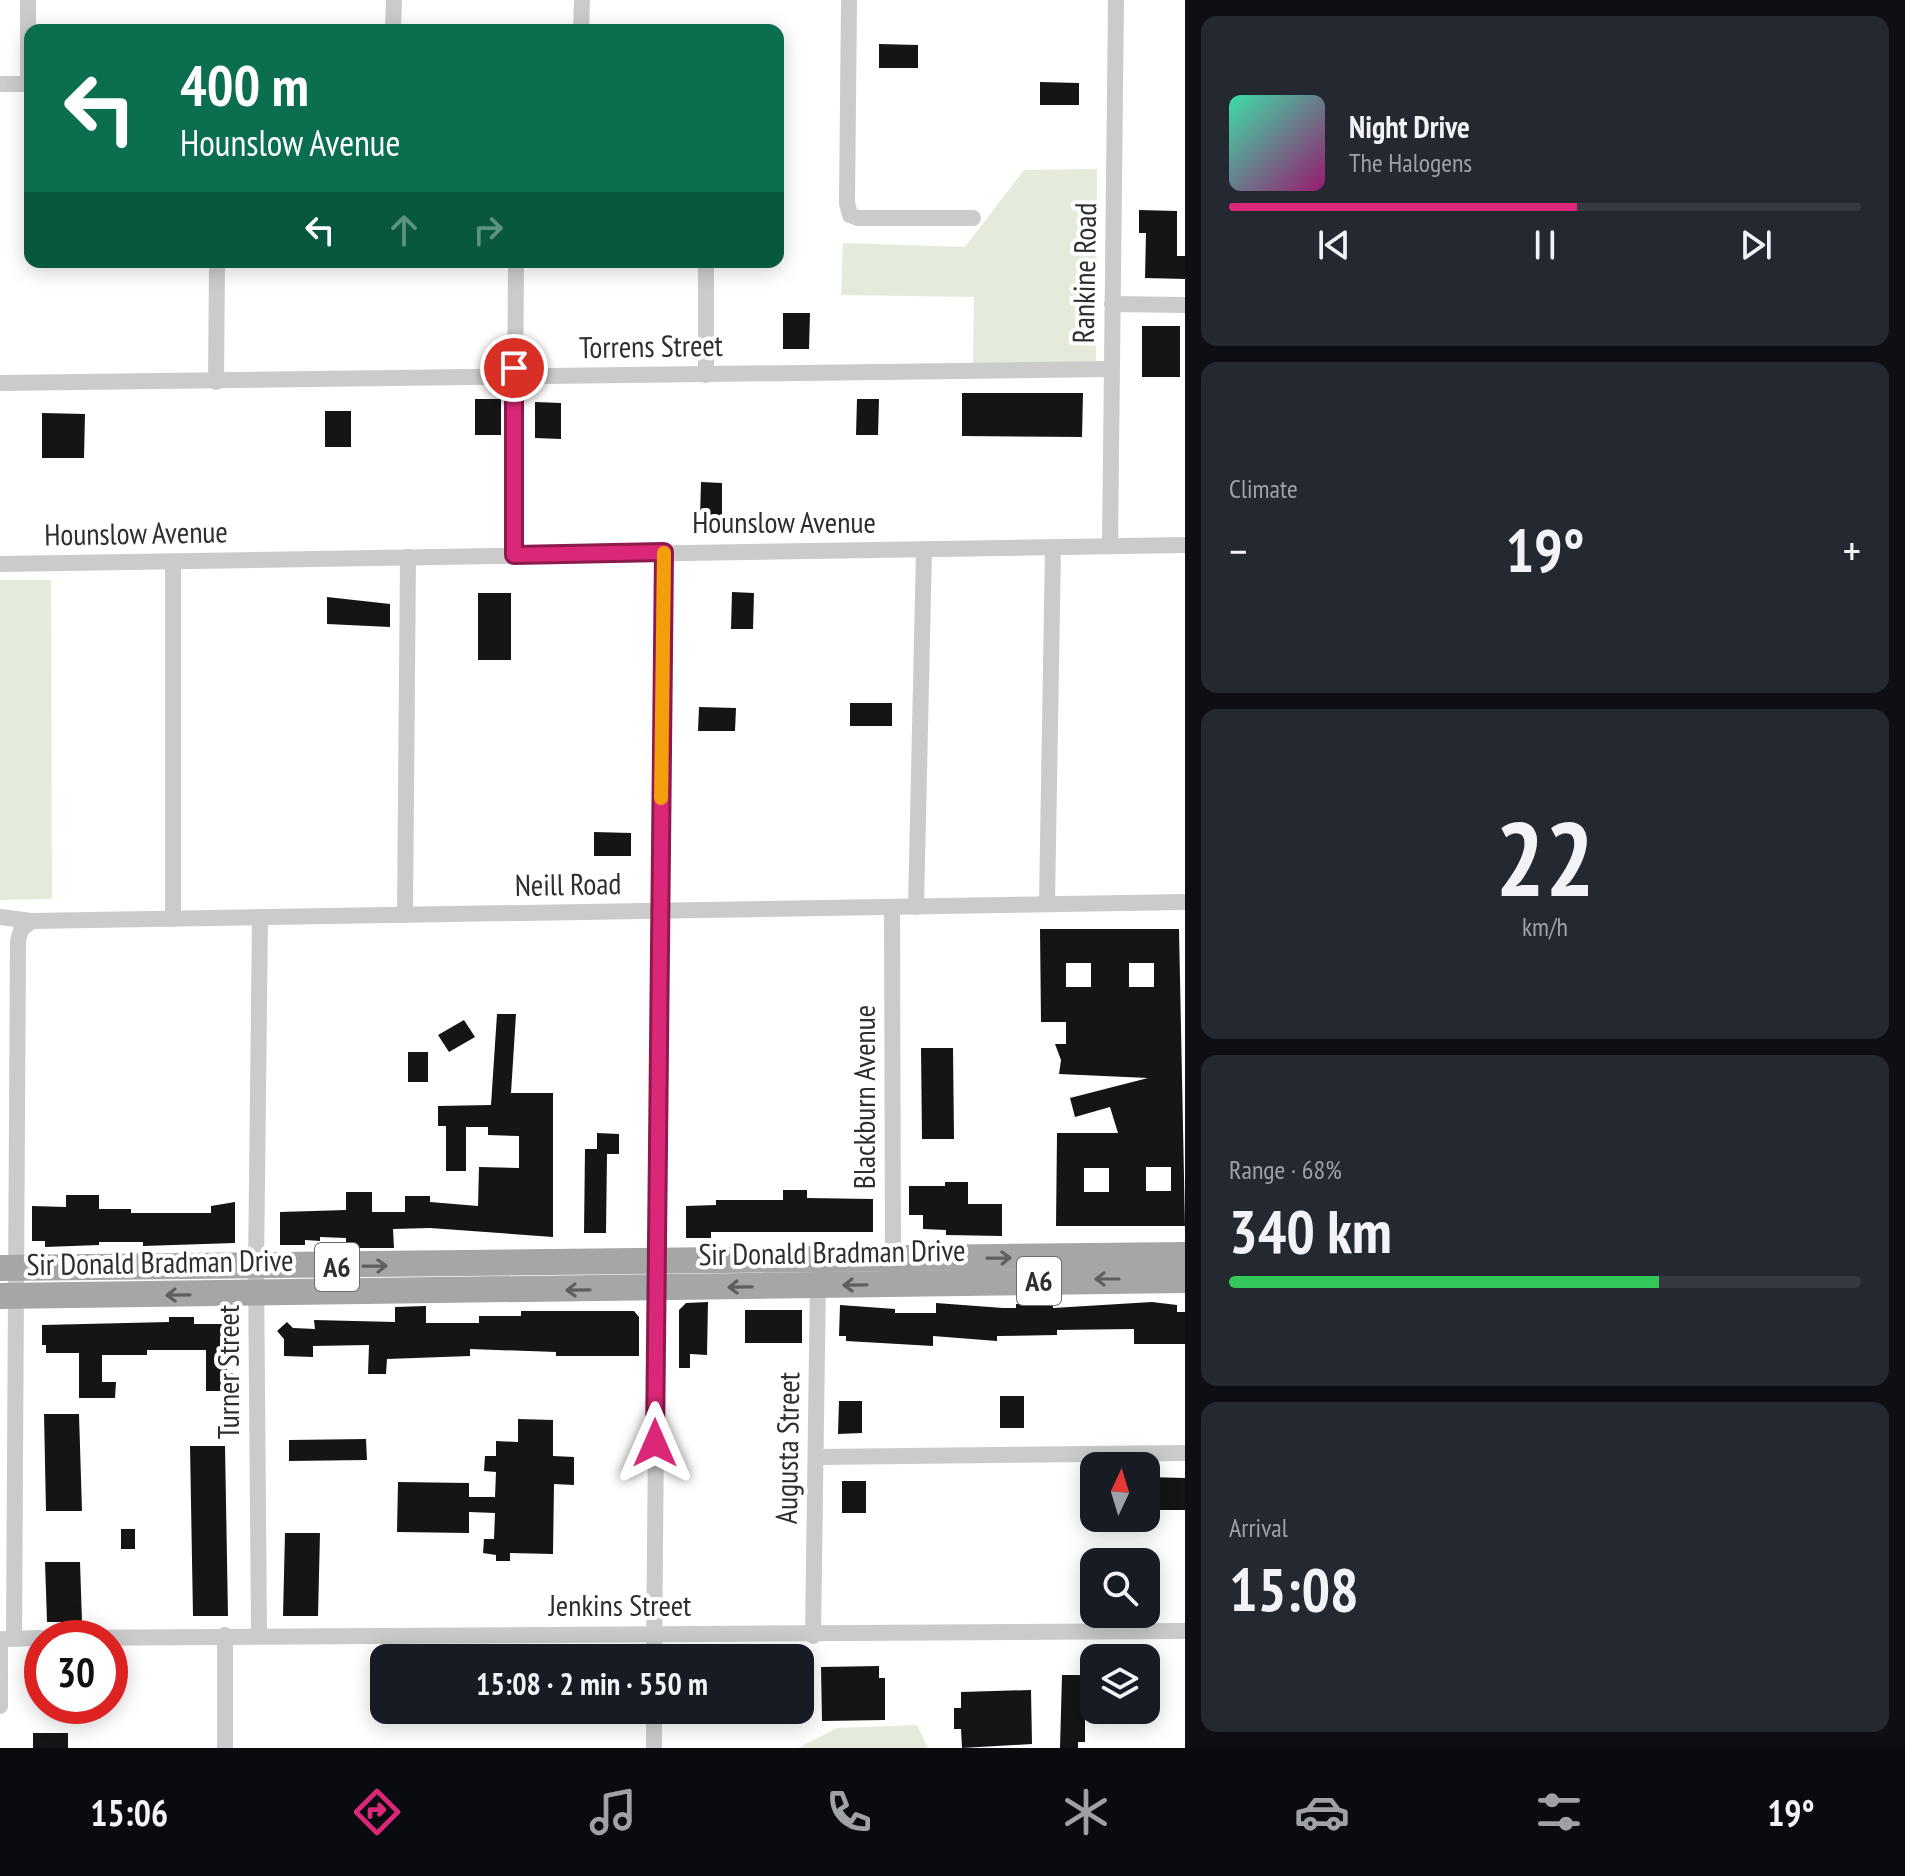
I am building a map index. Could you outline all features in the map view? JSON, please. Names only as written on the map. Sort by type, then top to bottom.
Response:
[{"type":"main road","name":"Sir Donald Bradman Drive","points":[[893,1272],[1185,1255]]},
{"type":"main road","name":"Sir Donald Bradman Drive","points":[[8,1296],[657,1262],[818,1273],[893,1272],[1185,1280]]},
{"type":"main road","name":"Sir Donald Bradman Drive","points":[[8,1268],[256,1281],[656,1289],[818,1273]]},
{"type":"street","points":[[28,0],[28,24]]},
{"type":"street","points":[[393,24],[394,0]]},
{"type":"street","points":[[581,24],[582,0]]},
{"type":"street","points":[[849,0],[847,203],[850,215],[858,218],[973,218]]},
{"type":"street","name":"Rankine Road","points":[[1110,546],[1116,0]]},
{"type":"street","points":[[0,84],[24,84]]},
{"type":"street","points":[[216,382],[217,268]]},
{"type":"street","points":[[514,555],[516,268]]},
{"type":"street","points":[[706,268],[706,375]]},
{"type":"street","points":[[1112,304],[1185,305]]},
{"type":"street","name":"Torrens Street","points":[[0,383],[1111,369]]},
{"type":"street","name":"Hounslow Avenue","points":[[0,564],[1185,545]]},
{"type":"street","points":[[1047,903],[1053,547]]},
{"type":"street","points":[[916,907],[924,550]]},
{"type":"street","points":[[654,1644],[664,552]]},
{"type":"street","points":[[405,915],[408,557]]},
{"type":"street","points":[[173,562],[173,919]]},
{"type":"street","name":"Neill Road","points":[[0,917],[31,921],[1185,902]]},
{"type":"street","name":"Blackburn Avenue","points":[[892,908],[893,1272]]},
{"type":"street","name":"Turner Street","points":[[259,1635],[256,1281],[260,917]]},
{"type":"street","points":[[0,1706],[5,1639],[8,1268],[18,941],[21,930],[31,921]]},
{"type":"street","name":"Augusta Street","points":[[813,1636],[818,1273]]},
{"type":"street","points":[[816,1457],[1185,1453]]},
{"type":"street","name":"Jenkins Street","points":[[128,1637],[813,1636],[1185,1631]]},
{"type":"street","points":[[225,1635],[225,1748]]},
{"type":"street","points":[[654,1724],[654,1748]]},
{"type":"green space","points":[[1097,169],[1096,362],[973,364],[974,297],[841,295],[843,243],[965,247],[1024,170]]},
{"type":"green space","points":[[0,580],[51,580],[52,899],[0,900]]},
{"type":"green space","points":[[917,1725],[928,1748],[798,1748],[837,1728]]},
{"type":"building","points":[[879,44],[918,45],[918,68],[879,68]]},
{"type":"building","points":[[1040,82],[1079,83],[1079,105],[1040,105]]},
{"type":"building","points":[[1139,210],[1177,211],[1177,256],[1185,256],[1185,279],[1145,278],[1146,233],[1139,233]]},
{"type":"building","points":[[783,313],[810,313],[809,349],[783,349]]},
{"type":"building","points":[[1142,326],[1180,326],[1180,377],[1142,377]]},
{"type":"building","points":[[962,393],[1083,393],[1082,437],[962,436]]},
{"type":"building","points":[[475,399],[501,399],[501,435],[475,435]]},
{"type":"building","points":[[857,399],[879,399],[878,435],[856,435]]},
{"type":"building","points":[[535,402],[561,403],[561,439],[535,438]]},
{"type":"building","points":[[325,411],[351,411],[351,447],[325,447]]},
{"type":"building","points":[[42,413],[85,414],[84,458],[42,458]]},
{"type":"building","points":[[701,482],[722,483],[722,519],[700,519]]},
{"type":"building","points":[[732,592],[754,593],[753,629],[731,629]]},
{"type":"building","points":[[478,593],[511,593],[511,660],[478,660]]},
{"type":"building","points":[[327,597],[390,604],[390,627],[327,624]]},
{"type":"building","points":[[850,703],[892,703],[892,726],[850,726]]},
{"type":"building","points":[[699,707],[736,708],[735,731],[698,731]]},
{"type":"building","points":[[594,832],[631,833],[631,856],[594,856]]},
{"type":"building","points":[[1040,929],[1179,929],[1185,1226],[1056,1226],[1057,1133],[1118,1133],[1110,1107],[1075,1117],[1070,1098],[1148,1078],[1059,1074],[1061,1060],[1055,1044],[1066,1044],[1066,1022],[1041,1022]],"holes":[[[1066,963],[1091,963],[1091,987],[1066,987]],[[1129,963],[1154,963],[1154,987],[1129,987]],[[1146,1167],[1171,1167],[1171,1191],[1146,1191]],[[1084,1168],[1109,1168],[1109,1192],[1084,1192]]]},
{"type":"building","points":[[497,1014],[516,1014],[511,1093],[553,1093],[553,1237],[430,1228],[393,1229],[394,1248],[346,1248],[346,1238],[320,1237],[320,1241],[305,1240],[305,1245],[280,1245],[280,1212],[346,1210],[346,1192],[372,1192],[372,1212],[405,1212],[405,1196],[430,1196],[430,1202],[478,1206],[479,1167],[519,1168],[519,1136],[488,1135],[488,1127],[466,1127],[466,1171],[446,1171],[446,1126],[438,1126],[438,1106],[491,1105]]},
{"type":"building","points":[[464,1020],[475,1037],[449,1052],[438,1035]]},
{"type":"building","points":[[921,1048],[953,1048],[954,1139],[922,1139]]},
{"type":"building","points":[[408,1052],[428,1052],[428,1082],[408,1082]]},
{"type":"building","points":[[597,1133],[619,1134],[619,1154],[607,1154],[606,1233],[584,1233],[585,1149],[597,1149]]},
{"type":"building","points":[[945,1182],[968,1182],[968,1204],[1002,1204],[1002,1236],[946,1235],[946,1230],[923,1229],[923,1215],[909,1215],[909,1186],[945,1186]]},
{"type":"building","points":[[783,1190],[807,1190],[807,1198],[873,1199],[873,1232],[711,1232],[711,1238],[686,1238],[686,1206],[716,1205],[716,1200],[783,1200]]},
{"type":"building","points":[[66,1195],[99,1195],[99,1209],[131,1209],[131,1213],[211,1213],[211,1206],[235,1202],[235,1243],[143,1246],[143,1242],[99,1242],[99,1245],[45,1247],[45,1241],[32,1241],[32,1206],[66,1207]]},
{"type":"building","points":[[708,1302],[707,1355],[690,1354],[690,1368],[679,1368],[679,1310],[686,1303]]},
{"type":"building","points":[[1152,1302],[1177,1305],[1177,1312],[1185,1312],[1185,1344],[1134,1344],[1134,1329],[1057,1330],[1057,1335],[997,1336],[997,1341],[933,1336],[933,1346],[846,1341],[846,1336],[839,1336],[840,1305],[895,1309],[895,1313],[936,1313],[936,1303],[1003,1308],[1016,1308],[1016,1304],[1053,1305],[1053,1308]]},
{"type":"building","points":[[426,1306],[426,1323],[479,1323],[479,1316],[521,1316],[521,1311],[634,1311],[639,1317],[639,1356],[556,1356],[556,1352],[470,1349],[470,1356],[387,1359],[386,1374],[368,1374],[369,1345],[313,1346],[313,1357],[284,1356],[284,1339],[277,1331],[287,1322],[293,1328],[315,1329],[314,1320],[395,1322],[395,1307]]},
{"type":"building","points":[[745,1310],[802,1310],[802,1343],[745,1343]]},
{"type":"building","points":[[169,1317],[194,1317],[194,1324],[233,1324],[233,1351],[227,1351],[227,1373],[233,1373],[233,1391],[206,1391],[206,1350],[147,1350],[147,1355],[102,1355],[102,1382],[116,1382],[115,1398],[79,1398],[79,1353],[46,1353],[46,1345],[42,1345],[42,1325],[169,1322]]},
{"type":"building","points":[[1000,1396],[1024,1396],[1024,1428],[1000,1428]]},
{"type":"building","points":[[839,1401],[862,1401],[862,1433],[838,1434]]},
{"type":"building","points":[[44,1414],[79,1414],[82,1511],[46,1511]]},
{"type":"building","points":[[518,1419],[553,1420],[553,1456],[574,1457],[574,1485],[554,1484],[553,1554],[510,1553],[510,1561],[496,1561],[496,1555],[483,1553],[484,1539],[494,1539],[495,1513],[469,1512],[469,1533],[397,1532],[398,1482],[469,1483],[469,1497],[495,1497],[496,1472],[484,1471],[485,1456],[496,1456],[496,1441],[518,1442]]},
{"type":"building","points":[[366,1439],[367,1460],[289,1461],[289,1440]]},
{"type":"building","points":[[190,1446],[225,1446],[228,1616],[193,1616]]},
{"type":"building","points":[[1160,1477],[1185,1478],[1185,1510],[1160,1510]]},
{"type":"building","points":[[842,1481],[866,1481],[866,1513],[842,1513]]},
{"type":"building","points":[[121,1529],[135,1529],[135,1549],[121,1549]]},
{"type":"building","points":[[285,1533],[320,1533],[318,1616],[283,1616]]},
{"type":"building","points":[[45,1562],[80,1562],[82,1620],[47,1620]]},
{"type":"building","points":[[879,1666],[879,1678],[885,1678],[885,1720],[822,1721],[821,1667]]},
{"type":"building","points":[[1062,1675],[1080,1675],[1080,1724],[1085,1724],[1085,1742],[1078,1742],[1078,1748],[1060,1748]]},
{"type":"building","points":[[1031,1690],[1032,1744],[962,1748],[961,1729],[954,1729],[954,1708],[961,1708],[961,1692]]},
{"type":"building","points":[[33,1733],[68,1733],[68,1748],[33,1748]]},
{"type":"slow traffic","points":[[661,798],[664,553]]},
{"type":"route","points":[[514,368],[514,555],[664,552],[655,1443]]}]
